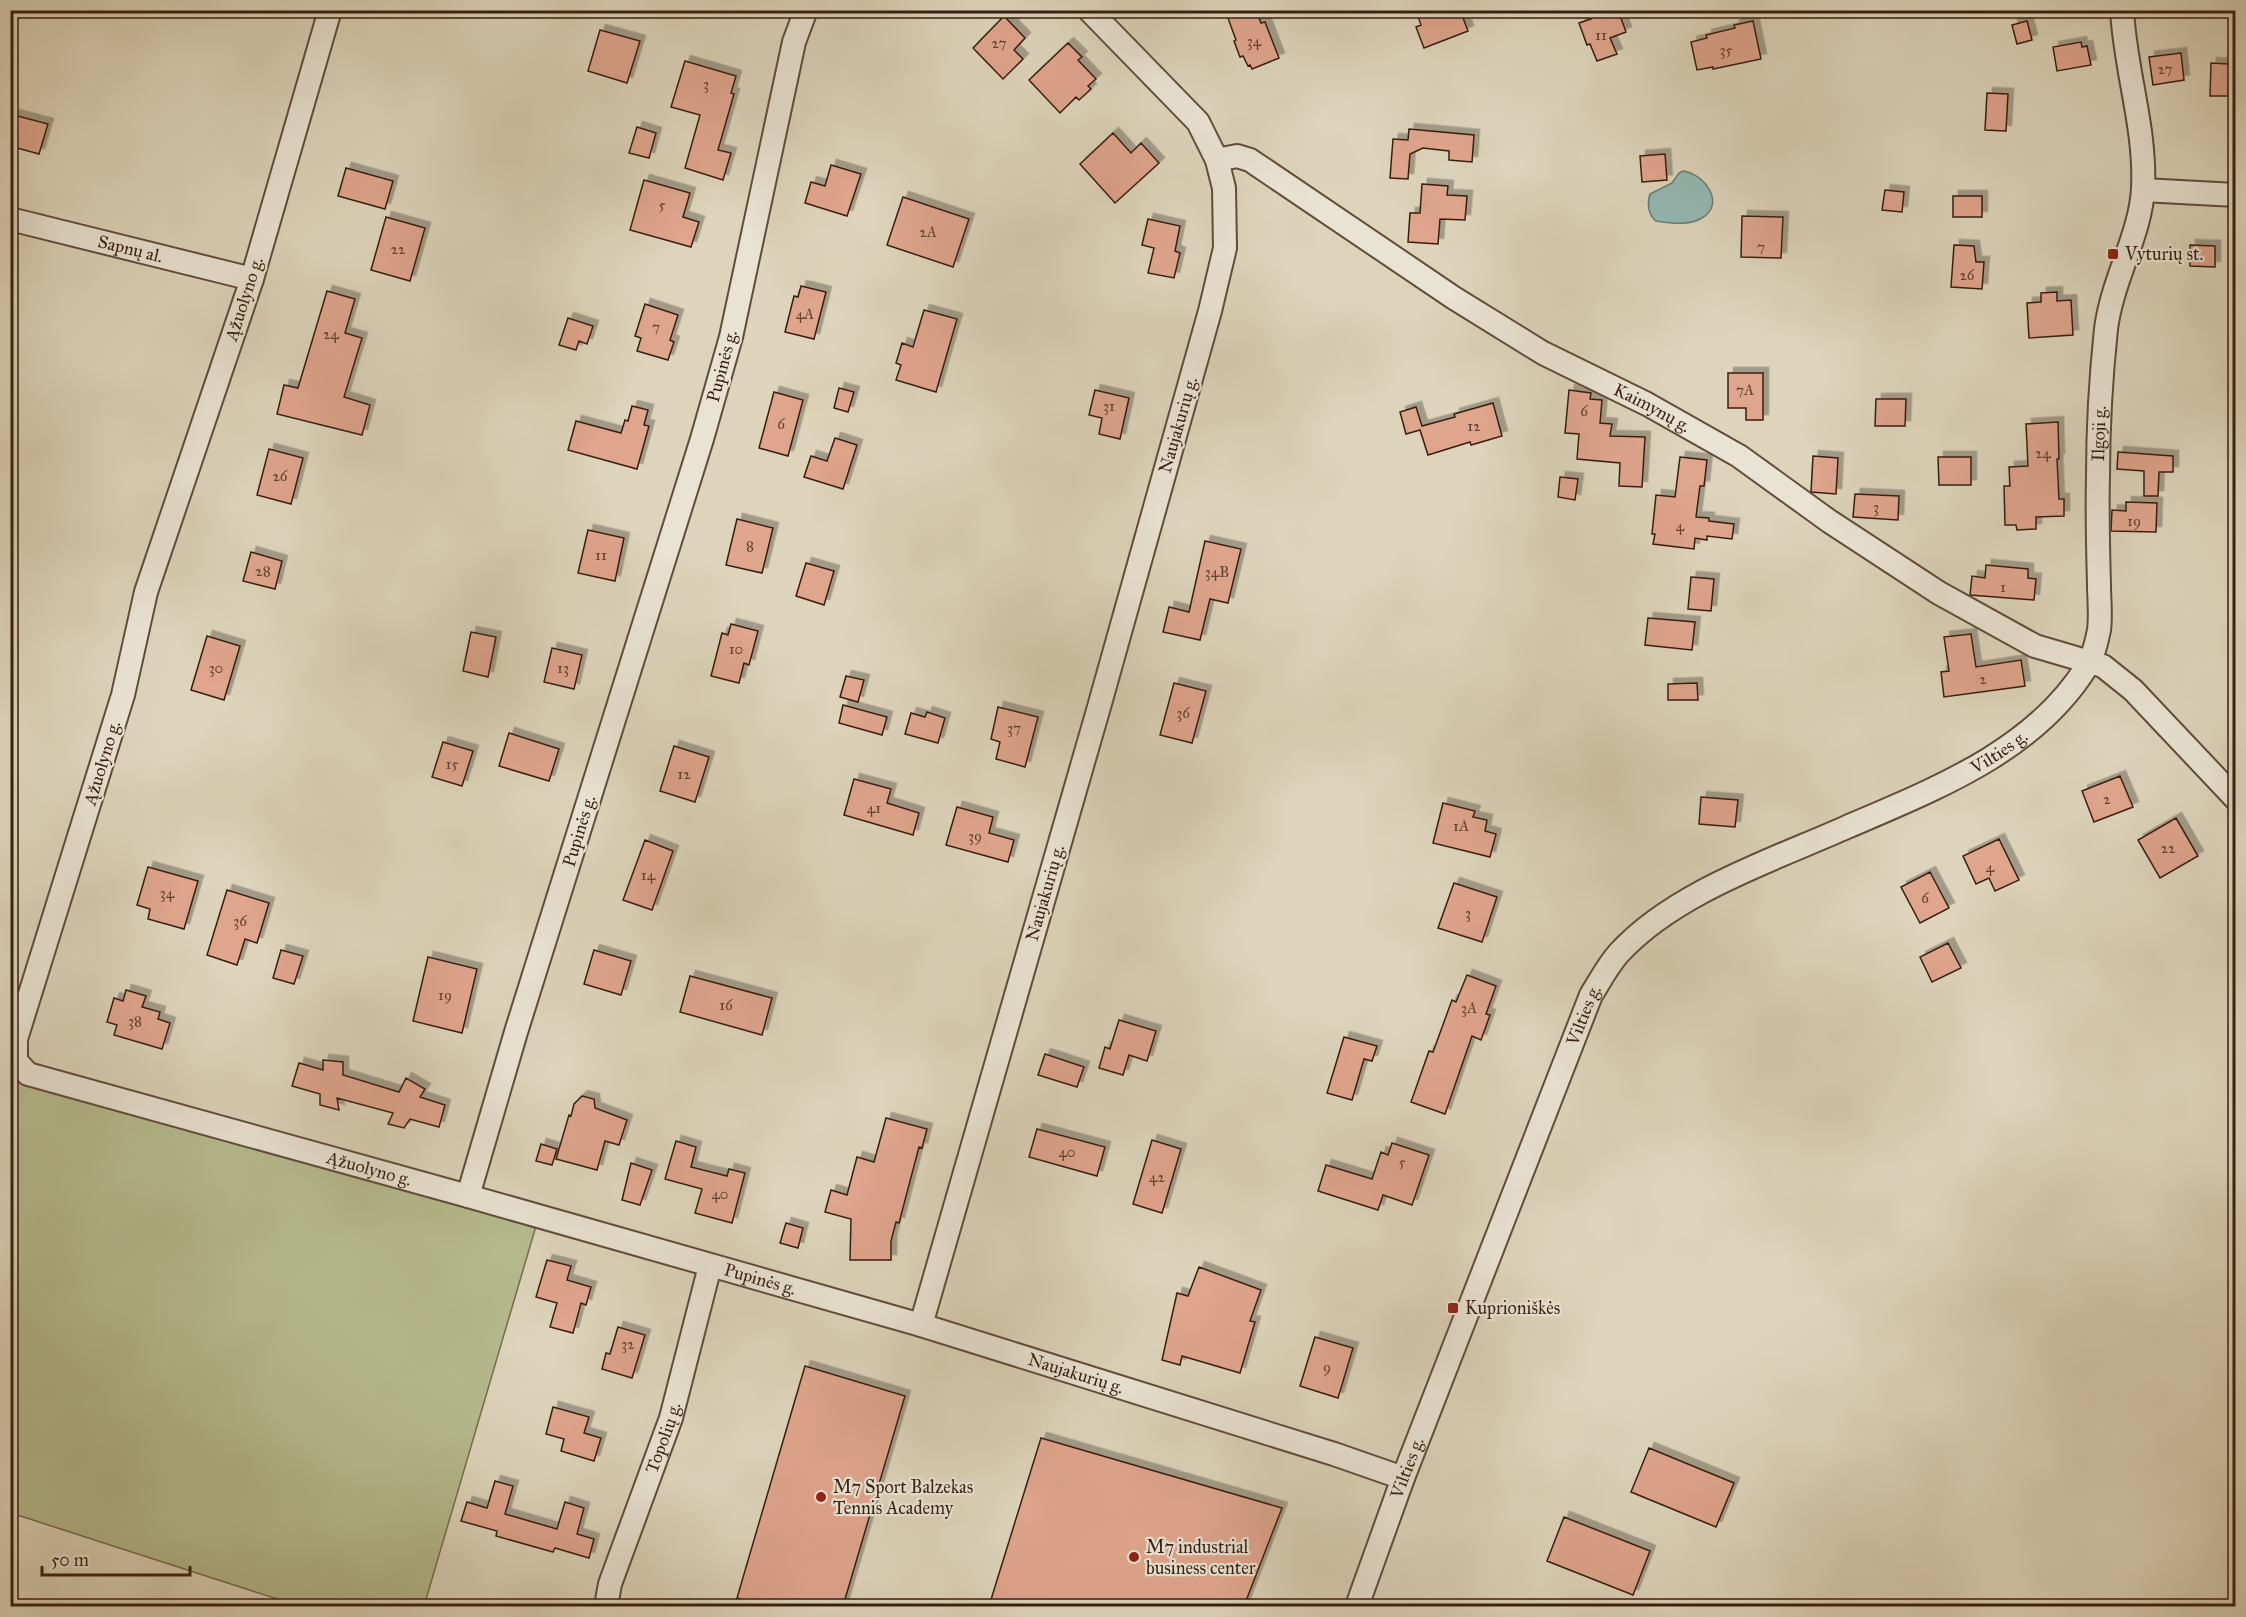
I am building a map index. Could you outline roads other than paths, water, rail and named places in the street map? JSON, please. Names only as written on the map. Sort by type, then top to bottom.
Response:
[{"type":"street","name":"Ąžuolyno g.","points":[[330,10],[252,279],[146,592],[123,695],[16,1039],[16,1061],[28,1074],[468,1196]]},
{"type":"street","name":"Pupinės g.","points":[[806,10],[794,42],[725,359],[516,1032],[468,1196],[921,1325]]},
{"type":"street","name":"Naujakurių g.","points":[[1089,10],[1198,122],[1216,160],[1224,188],[1225,248],[1210,311],[1099,707],[921,1325],[1323,1450],[1403,1478]]},
{"type":"street","name":"Ilgoji g.","points":[[2089,662],[2099,629],[2098,475],[2109,304],[2140,213],[2143,190],[2140,132],[2123,31],[2122,10]]},
{"type":"street","name":"Kaimynų g.","points":[[1216,160],[1237,156],[1250,160],[1454,298],[1543,353],[1647,404],[1739,456],[1829,521],[1939,592],[2035,646],[2089,662]]},
{"type":"street","points":[[2143,190],[2235,195]]},
{"type":"street","name":"Sapnų al.","points":[[10,219],[252,279]]},
{"type":"street","points":[[2089,662],[2103,666],[2133,690],[2235,799]]},
{"type":"street","name":"Vilties g.","points":[[1357,1606],[1403,1478],[1515,1196],[1591,995],[1617,955],[1655,921],[1713,887],[1858,823],[1957,777],[1992,758],[2016,742],[2057,706],[2089,662]]},
{"type":"street","name":"Topolių g.","points":[[606,1606],[610,1584],[672,1418],[710,1266]]},
{"type":"water","points":[[1683,171],[1699,178],[1710,190],[1712,205],[1709,212],[1697,221],[1679,223],[1656,221],[1649,209],[1650,194],[1672,183]]},
{"type":"place","name":"Vyturių st.","points":[[2113,254]]},
{"type":"place","name":"Kuprioniškės","points":[[1453,1308]]},
{"type":"place","name":"M7 Sport Balzekas Tennis Academy","points":[[821,1497]]},
{"type":"place","name":"M7 industrial business center","points":[[1134,1557]]}]
